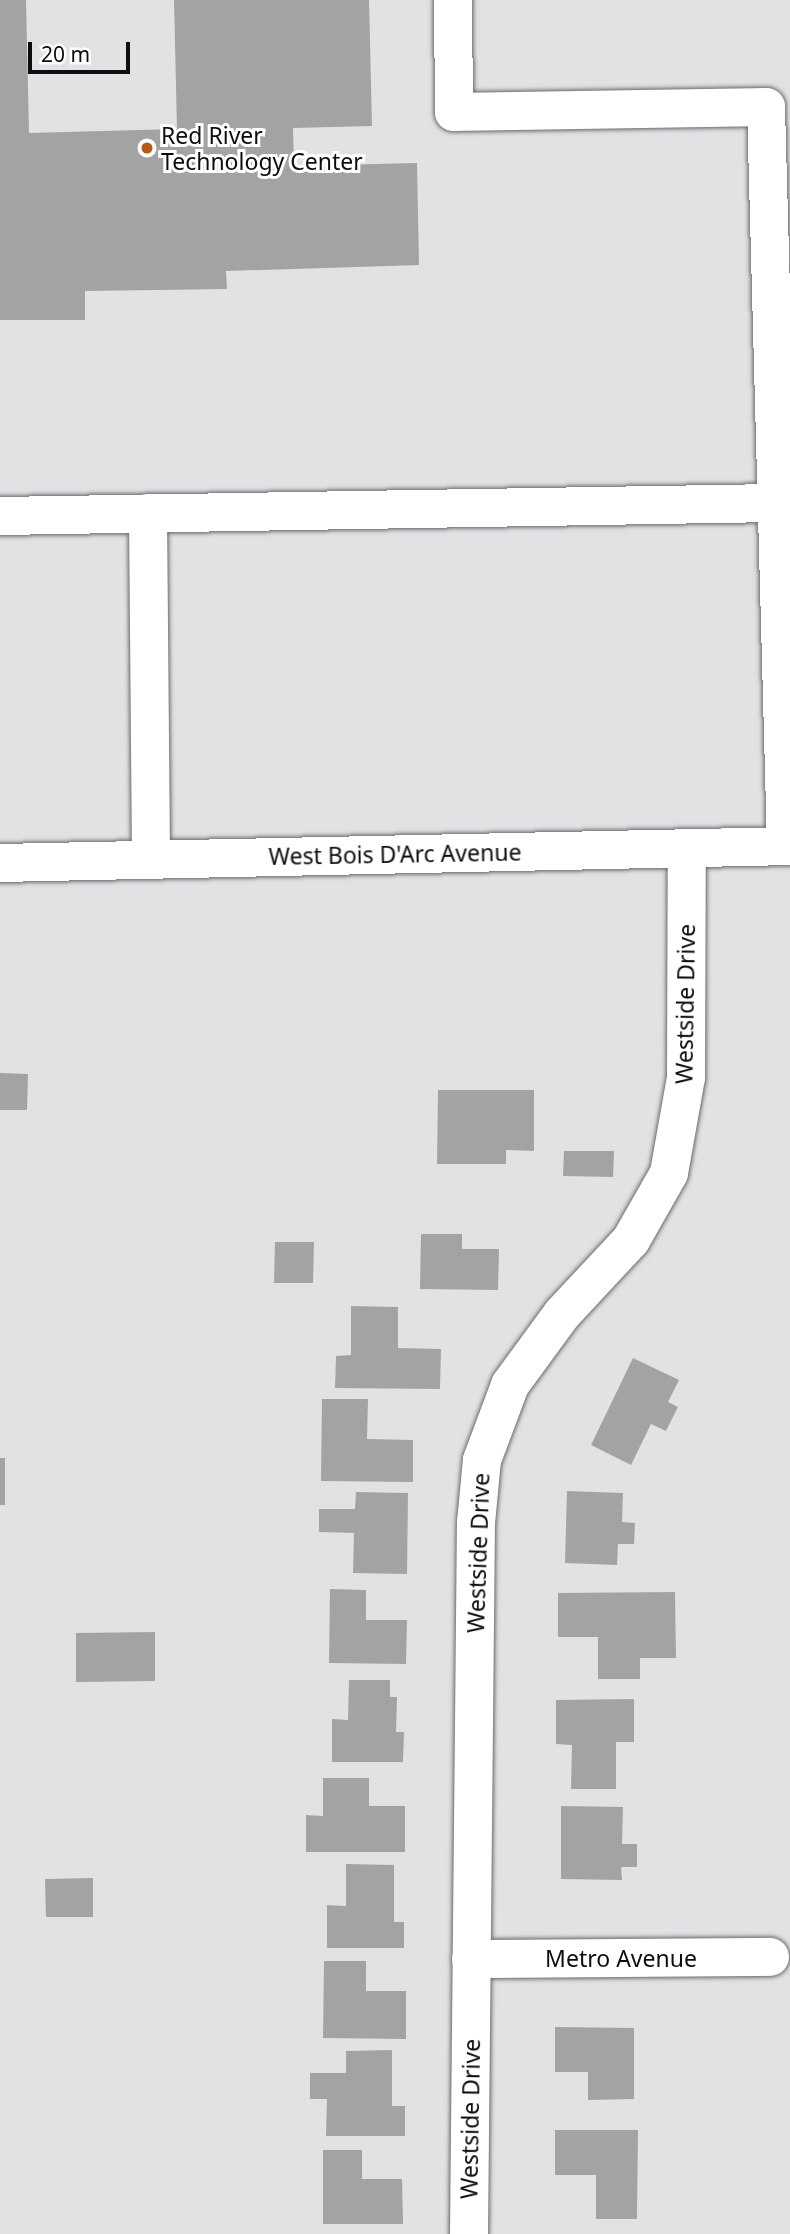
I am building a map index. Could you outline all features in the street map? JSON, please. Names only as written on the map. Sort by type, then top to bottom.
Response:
[{"type":"street","points":[[453,0],[454,112],[765,107],[788,846]]},
{"type":"street","points":[[0,516],[777,503]]},
{"type":"street","points":[[148,513],[151,860]]},
{"type":"street","name":"West Bois D'Arc Avenue","points":[[0,863],[788,846]]},
{"type":"street","name":"Westside Drive","points":[[469,2234],[476,1523],[482,1460],[510,1385],[562,1314],[631,1240],[669,1173],[686,1079],[687,848]]},
{"type":"street","name":"Metro Avenue","points":[[471,1959],[770,1957]]},
{"type":"building","name":"Red River Technology Center","points":[[0,0],[26,0],[29,133],[177,129],[174,0],[369,0],[372,126],[293,128],[294,166],[417,163],[419,265],[226,271],[227,289],[85,291],[85,320],[0,320]]},
{"type":"building","points":[[0,1073],[28,1074],[27,1110],[0,1110]]},
{"type":"building","points":[[438,1090],[534,1090],[534,1151],[506,1150],[506,1164],[437,1164]]},
{"type":"building","points":[[564,1151],[614,1151],[613,1177],[563,1176]]},
{"type":"building","points":[[421,1234],[462,1234],[462,1249],[499,1249],[498,1290],[420,1289]]},
{"type":"building","points":[[275,1242],[314,1242],[313,1283],[274,1283]]},
{"type":"building","points":[[351,1306],[398,1307],[398,1348],[441,1349],[440,1389],[335,1388],[336,1356],[351,1355]]},
{"type":"building","points":[[633,1358],[679,1380],[668,1402],[678,1407],[666,1431],[651,1424],[631,1465],[591,1445]]},
{"type":"building","points":[[322,1399],[368,1399],[367,1439],[413,1440],[413,1482],[321,1481]]},
{"type":"building","points":[[0,1458],[5,1458],[5,1505],[0,1505]]},
{"type":"building","points":[[567,1491],[623,1493],[622,1522],[635,1523],[634,1544],[618,1544],[617,1565],[565,1563]]},
{"type":"building","points":[[356,1492],[408,1493],[407,1574],[353,1573],[354,1533],[319,1532],[319,1509],[355,1509]]},
{"type":"building","points":[[330,1589],[366,1590],[366,1620],[407,1620],[406,1664],[329,1663]]},
{"type":"building","points":[[675,1592],[676,1658],[640,1658],[640,1679],[598,1679],[598,1637],[558,1637],[558,1593]]},
{"type":"building","points":[[155,1632],[155,1681],[76,1682],[76,1633]]},
{"type":"building","points":[[349,1680],[390,1680],[390,1697],[397,1697],[396,1732],[404,1732],[403,1762],[332,1762],[332,1719],[348,1720]]},
{"type":"building","points":[[634,1699],[634,1742],[616,1742],[616,1789],[571,1789],[572,1745],[556,1744],[556,1700]]},
{"type":"building","points":[[323,1778],[369,1778],[369,1806],[405,1806],[405,1852],[306,1852],[306,1815],[323,1816]]},
{"type":"building","points":[[561,1806],[623,1807],[622,1844],[637,1844],[637,1867],[621,1867],[622,1880],[561,1879]]},
{"type":"building","points":[[346,1864],[394,1865],[394,1922],[404,1922],[404,1948],[327,1948],[327,1905],[346,1906]]},
{"type":"building","points":[[93,1878],[93,1917],[46,1917],[45,1879]]},
{"type":"building","points":[[324,1961],[366,1961],[366,1991],[406,1991],[406,2039],[323,2038]]},
{"type":"building","points":[[555,2027],[634,2028],[634,2099],[588,2100],[588,2072],[555,2072]]},
{"type":"building","points":[[392,2050],[392,2106],[405,2106],[405,2136],[326,2136],[327,2099],[310,2099],[310,2073],[346,2073],[346,2051]]},
{"type":"building","points":[[555,2130],[638,2130],[637,2219],[596,2219],[596,2175],[555,2175]]},
{"type":"building","points":[[323,2150],[362,2150],[362,2179],[402,2179],[403,2224],[323,2224]]},
{"type":"place","name":"Red River Technology Center","points":[[147,148]]}]
